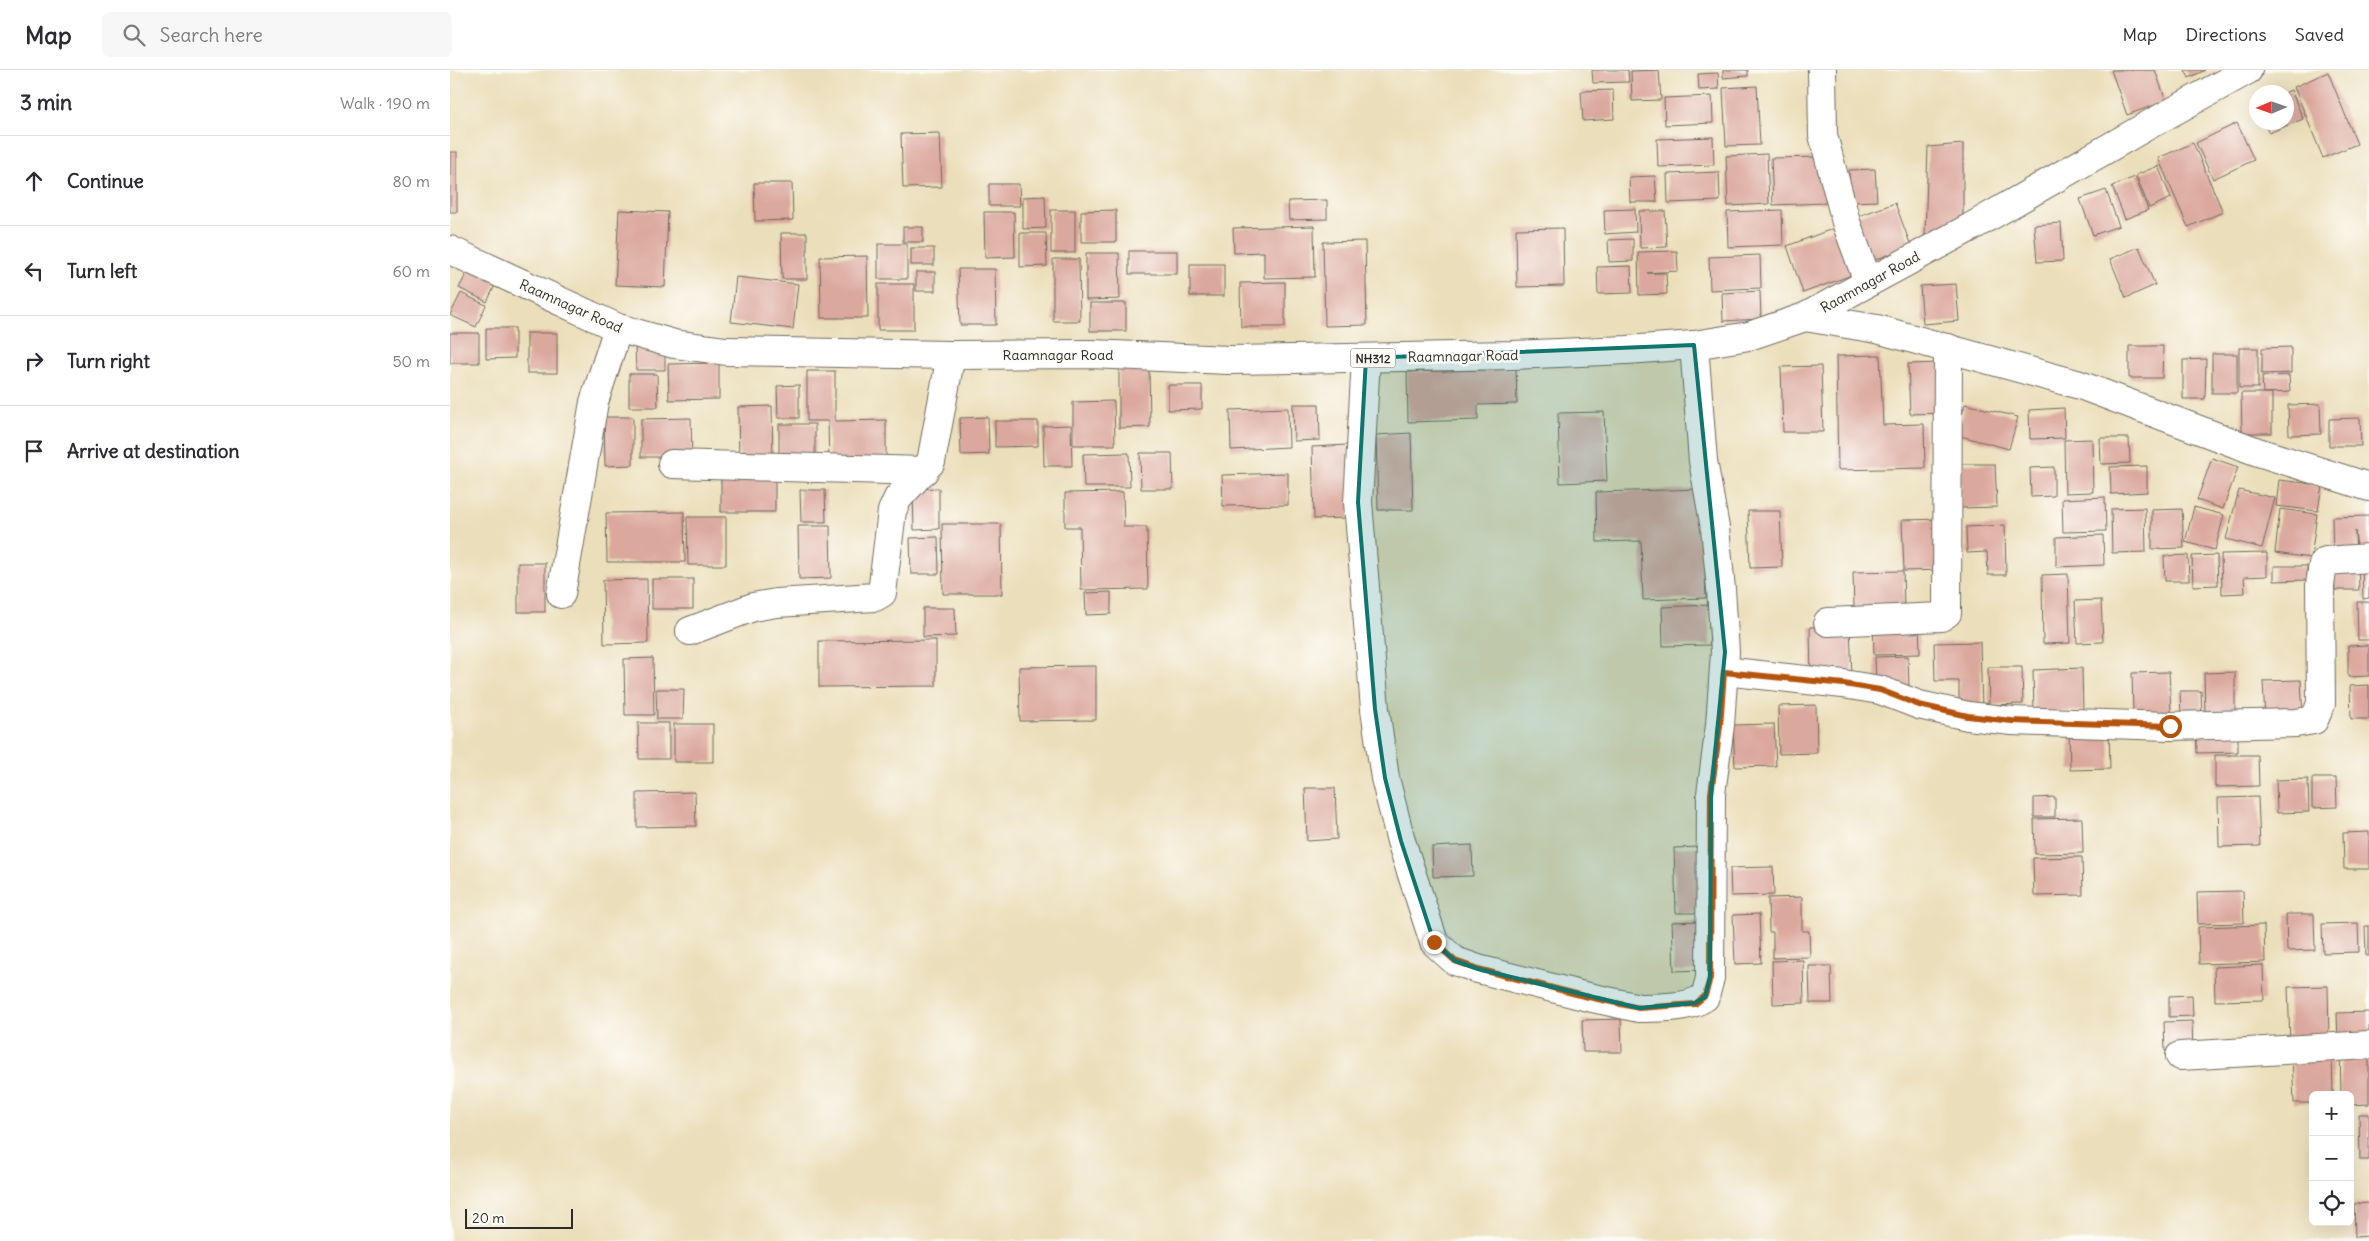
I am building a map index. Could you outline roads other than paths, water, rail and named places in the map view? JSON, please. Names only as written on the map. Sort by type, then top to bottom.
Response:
[{"type":"main road","points":[[1822,70],[1823,135],[1846,222],[1868,282]]},
{"type":"main road","name":"Raamnagar Road","points":[[450,250],[618,328],[674,344],[726,350],[950,355],[1091,354],[1229,360],[1627,350],[1694,345],[1749,336],[1805,317],[1971,227],[2248,70]]},
{"type":"main road","points":[[1805,317],[1877,328],[2080,385],[2258,452],[2369,487]]},
{"type":"main road","points":[[561,594],[594,402],[618,328]]},
{"type":"main road","points":[[1366,358],[1358,502],[1373,690],[1385,778],[1400,841],[1434,942],[1455,961],[1503,977],[1639,1008],[1695,1004],[1705,996],[1710,978],[1711,794],[1720,726],[1725,652],[1715,528],[1703,460],[1694,345]]},
{"type":"main road","points":[[1828,622],[1941,617],[1947,612],[1948,348]]},
{"type":"main road","points":[[690,631],[753,607],[776,603],[878,595],[884,587],[894,504],[931,462],[935,449],[950,355]]},
{"type":"main road","points":[[672,464],[924,471]]},
{"type":"main road","points":[[1724,672],[1844,684],[1880,690],[1919,705],[1968,716],[2012,721],[2170,726],[2296,723],[2314,720],[2321,704],[2320,585],[2323,564],[2326,561],[2369,558]]},
{"type":"main road","points":[[2180,1056],[2369,1044]]}]
